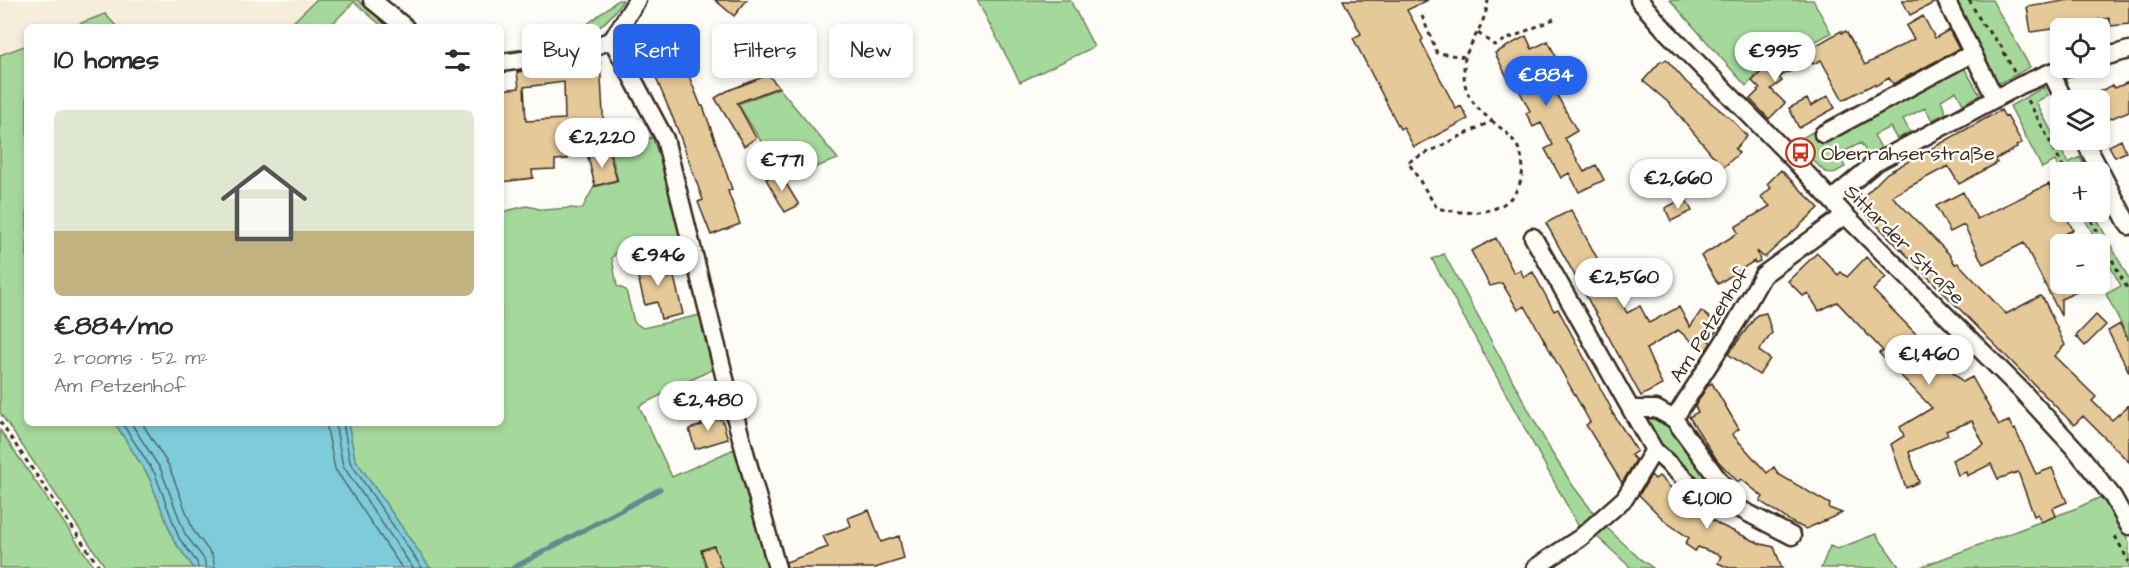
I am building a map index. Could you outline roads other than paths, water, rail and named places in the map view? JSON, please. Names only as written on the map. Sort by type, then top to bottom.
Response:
[{"type":"street","points":[[372,0],[401,24]]},
{"type":"street","points":[[504,63],[582,51],[612,40],[637,0]]},
{"type":"street","name":"Sittarder Straße","points":[[1639,0],[1665,30],[1845,215],[2020,389],[2077,452],[2113,497],[2129,526]]},
{"type":"street","points":[[1946,0],[1995,98]]},
{"type":"street","points":[[612,40],[664,139],[727,387],[777,568]]},
{"type":"street","points":[[2110,55],[2129,50]]},
{"type":"street","points":[[1823,134],[1973,53]]},
{"type":"street","points":[[1831,200],[1875,163],[1995,98],[2050,72]]},
{"type":"street","points":[[2089,150],[2129,225]]},
{"type":"street","name":"Am Petzenhof","points":[[1674,419],[1737,321],[1762,275],[1845,215]]},
{"type":"street","points":[[1533,237],[1654,450],[1704,497],[1740,509],[1792,536]]},
{"type":"street","points":[[1632,409],[1656,409],[1674,419],[1740,509]]},
{"type":"street","points":[[1535,568],[1581,538],[1625,498],[1654,450]]},
{"type":"water","points":[[117,426],[349,426],[355,459],[430,568],[194,568],[174,541],[149,477]]},
{"type":"waterway","points":[[513,568],[660,489]]},
{"type":"place","name":"Oberrahserstraße","points":[[1800,153]]}]
